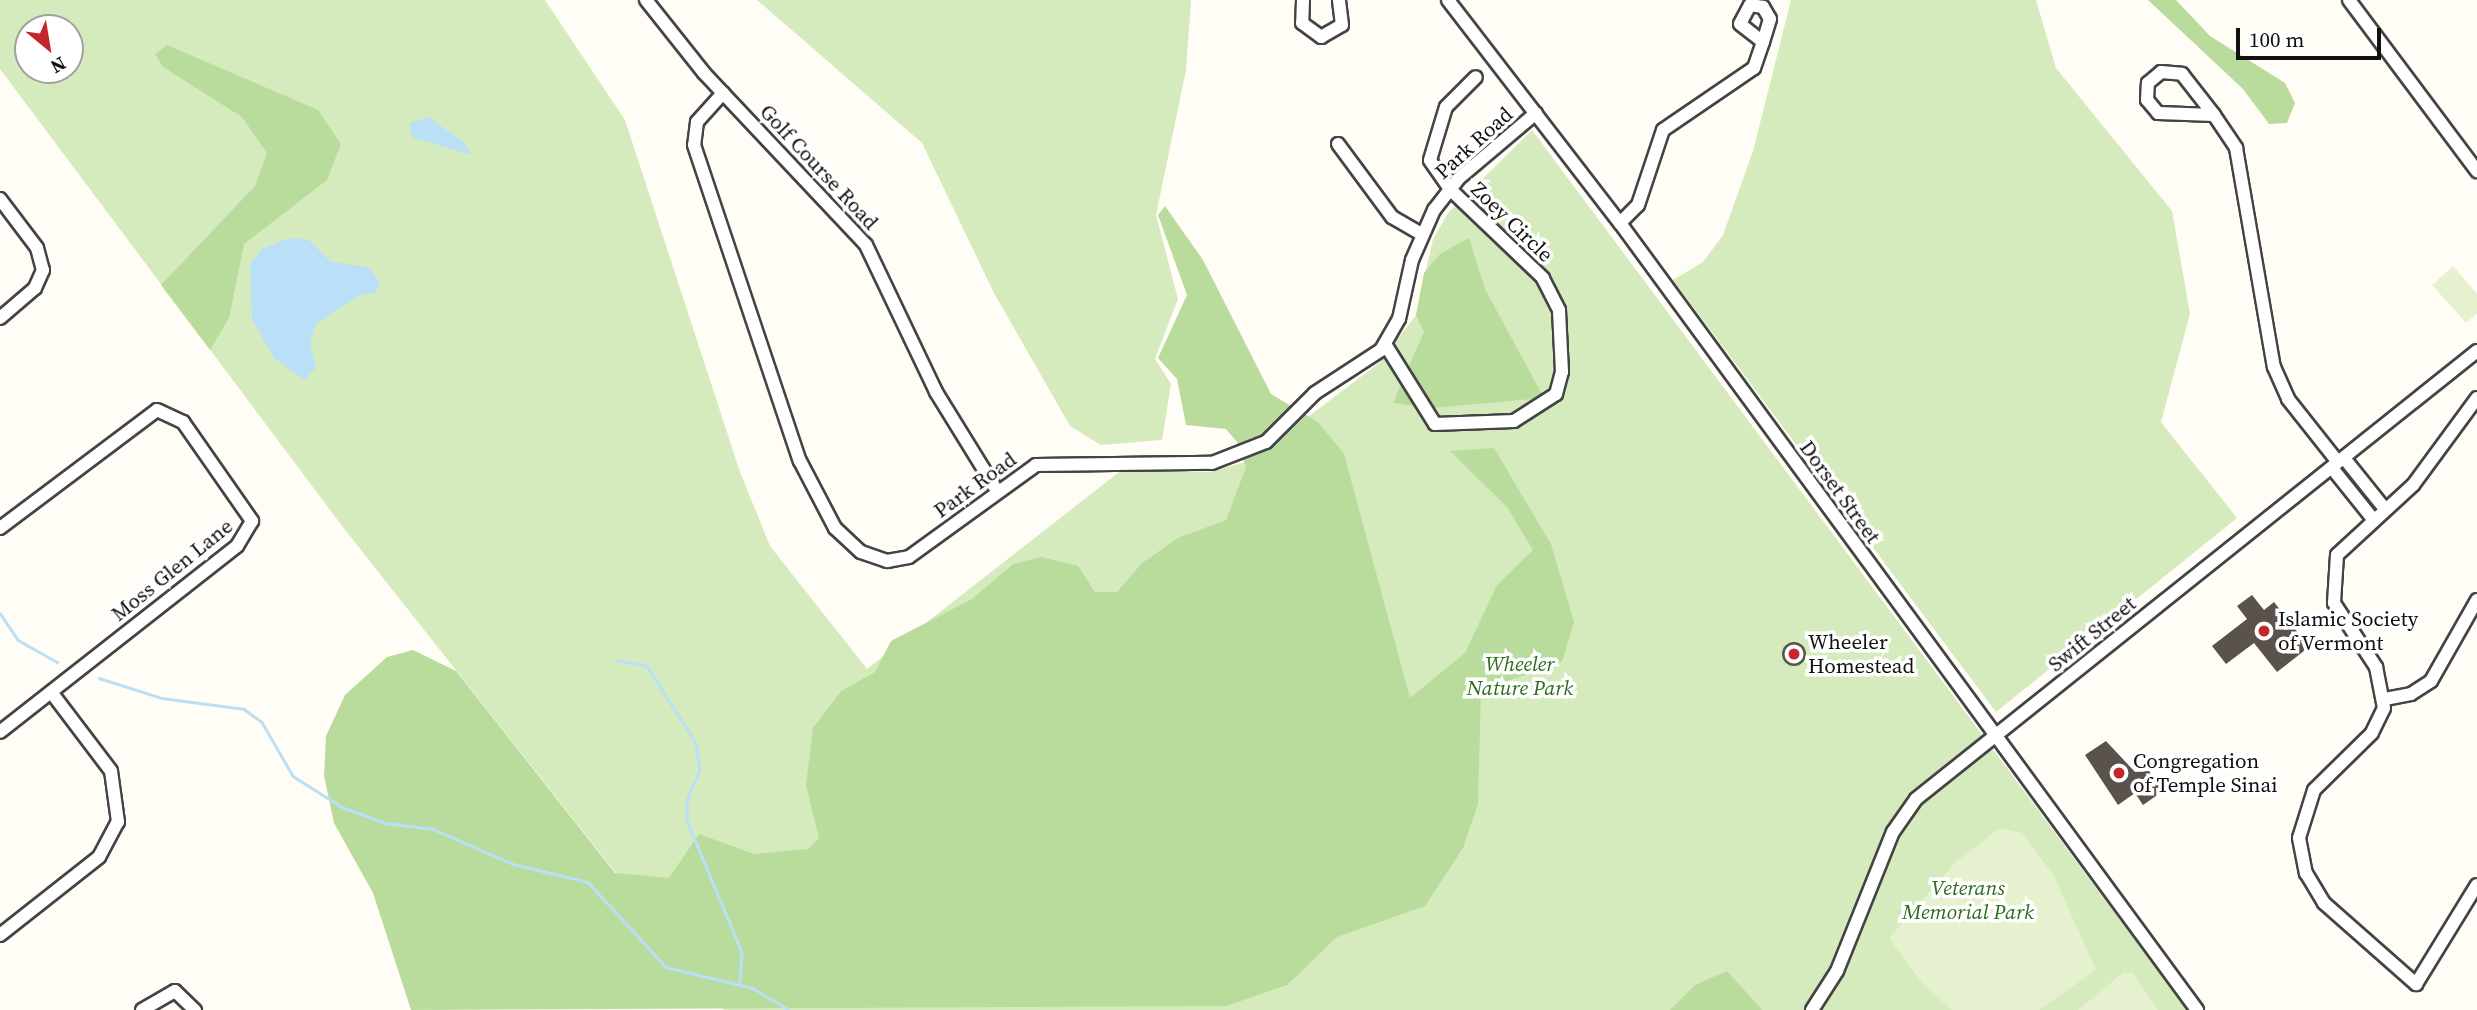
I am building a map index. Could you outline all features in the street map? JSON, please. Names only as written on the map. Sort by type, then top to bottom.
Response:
[{"type":"street","name":"Golf Course Road","points":[[646,0],[723,93],[866,245],[936,392],[996,489]]},
{"type":"street","points":[[1303,0],[1302,23],[1321,37],[1342,25],[1339,0]]},
{"type":"street","name":"Dorset Street","points":[[1448,0],[1620,223],[2197,1010]]},
{"type":"street","points":[[2349,0],[2477,171]]},
{"type":"street","points":[[1620,223],[1638,205],[1663,130],[1747,76],[1763,42]]},
{"type":"street","points":[[2214,115],[2158,113],[2147,100],[2148,83],[2161,72],[2178,72],[2214,115],[2246,175],[2274,368],[2288,399],[2338,463],[2372,519]]},
{"type":"street","points":[[1450,189],[1430,160],[1433,138],[1446,107],[1476,77]]},
{"type":"street","name":"Park Road","points":[[723,93],[697,122],[694,145],[800,461],[828,517],[862,552],[894,561],[916,552],[996,489],[1026,469],[1059,461],[1201,464],[1237,457],[1273,436],[1315,393],[1361,368],[1385,344],[1399,319],[1422,234],[1450,189],[1536,113]]},
{"type":"street","points":[[1338,144],[1392,217],[1422,234]]},
{"type":"street","name":"Zoey Circle","points":[[1385,344],[1435,424],[1514,421],[1556,394],[1562,372],[1559,310],[1535,270],[1450,189]]},
{"type":"street","points":[[0,199],[37,248],[43,270],[35,288],[0,318]]},
{"type":"street","name":"Swift Street","points":[[1812,1010],[1837,971],[1904,813],[1995,736],[2477,351]]},
{"type":"street","points":[[2477,398],[2421,475],[2341,548],[2332,593],[2345,624],[2376,667],[2385,699],[2372,733],[2309,797],[2300,850],[2323,903],[2416,984],[2477,885]]},
{"type":"street","name":"Moss Glen Lane","points":[[0,528],[157,410],[177,416],[251,515],[249,533],[237,546],[0,732]]},
{"type":"street","points":[[2338,463],[2385,509]]},
{"type":"street","points":[[2385,699],[2411,694],[2431,681],[2477,600]]},
{"type":"street","points":[[0,935],[99,857],[118,822],[111,771],[51,692]]},
{"type":"street","points":[[142,1010],[171,991],[188,996],[195,1010]]},
{"type":"green space","points":[[0,0],[545,0],[625,120],[740,472],[770,546],[867,669],[1123,469],[1209,472],[1250,461],[1379,363],[1416,315],[1433,239],[1448,213],[1532,130],[2187,1010],[724,1010],[342,526],[0,69]]},
{"type":"green space","points":[[757,0],[1191,0],[1186,70],[1156,215],[1178,299],[1155,359],[1171,384],[1162,440],[1101,445],[1070,426],[994,293],[922,143]]},
{"type":"green space","points":[[1791,0],[2036,0],[2056,68],[2172,211],[2190,314],[2161,422],[2237,518],[1996,712],[1673,280],[1703,262],[1723,235],[1753,151]]},
{"type":"green space","points":[[2148,0],[2176,0],[2210,36],[2285,83],[2295,103],[2287,123],[2269,124],[2243,89]]},
{"type":"green space","points":[[167,45],[318,110],[341,144],[327,180],[244,244],[229,318],[210,350],[161,285],[255,186],[267,153],[242,117],[163,67],[155,54]]},
{"type":"green space","name":"Wheeler Nature Park","points":[[1165,206],[1203,260],[1271,394],[1318,422],[1344,454],[1410,698],[1465,653],[1497,585],[1533,550],[1507,507],[1450,451],[1494,448],[1551,544],[1574,622],[1562,662],[1481,690],[1478,804],[1463,848],[1425,906],[1337,937],[1287,985],[1226,1006],[411,1010],[373,893],[334,823],[324,776],[326,736],[345,695],[387,657],[413,650],[456,671],[615,873],[669,878],[699,834],[754,854],[808,849],[819,838],[806,785],[813,728],[841,691],[875,672],[891,641],[972,599],[1013,564],[1042,557],[1078,566],[1095,592],[1117,592],[1142,563],[1178,538],[1226,520],[1246,467],[1237,442],[1226,429],[1186,425],[1177,379],[1158,358],[1187,295],[1158,215]]},
{"type":"green space","points":[[1469,238],[1485,289],[1544,398],[1432,408],[1393,403],[1424,332],[1416,315],[1424,273],[1440,254]]},
{"type":"green space","points":[[2453,266],[2477,294],[2477,314],[2466,323],[2432,285]]},
{"type":"green space","name":"Veterans Memorial Park","points":[[2000,828],[2022,833],[2054,876],[2096,970],[2039,1010],[1952,1010],[1924,985],[1889,938],[1957,861]]},
{"type":"green space","points":[[1727,971],[1762,1010],[1670,1010],[1695,985]]},
{"type":"green space","points":[[2124,972],[2133,973],[2158,1010],[2078,1010]]},
{"type":"water","points":[[428,117],[465,143],[471,155],[412,137],[410,123]]},
{"type":"water","points":[[289,238],[309,240],[331,262],[369,267],[380,282],[376,292],[358,296],[316,324],[310,345],[316,367],[305,380],[275,359],[252,320],[250,264],[262,249]]},
{"type":"building","name":"Islamic Society of Vermont","points":[[2252,595],[2264,610],[2274,602],[2309,647],[2277,672],[2254,643],[2226,664],[2212,646],[2247,619],[2237,606]]},
{"type":"building","name":"Wheeler Homestead","points":[[1794,642],[1803,645],[1806,654],[1803,663],[1794,666],[1785,663],[1782,654],[1785,645]]},
{"type":"building","name":"Congregation of Temple Sinai","points":[[2106,741],[2135,772],[2149,771],[2163,791],[2143,805],[2135,793],[2118,805],[2085,755]]},
{"type":"waterway","points":[[0,613],[18,640],[57,662]]},
{"type":"waterway","points":[[617,660],[647,666],[696,743],[700,770],[687,800],[688,823],[742,952],[740,984]]},
{"type":"waterway","points":[[99,678],[162,698],[244,709],[262,722],[293,776],[342,807],[386,823],[433,829],[513,864],[588,882],[666,967],[753,988],[789,1010]]},
{"type":"place","name":"Islamic Society of Vermont","points":[[2264,631]]},
{"type":"place","name":"Wheeler Homestead","points":[[1794,654]]},
{"type":"place","name":"Congregation of Temple Sinai","points":[[2119,773]]}]
